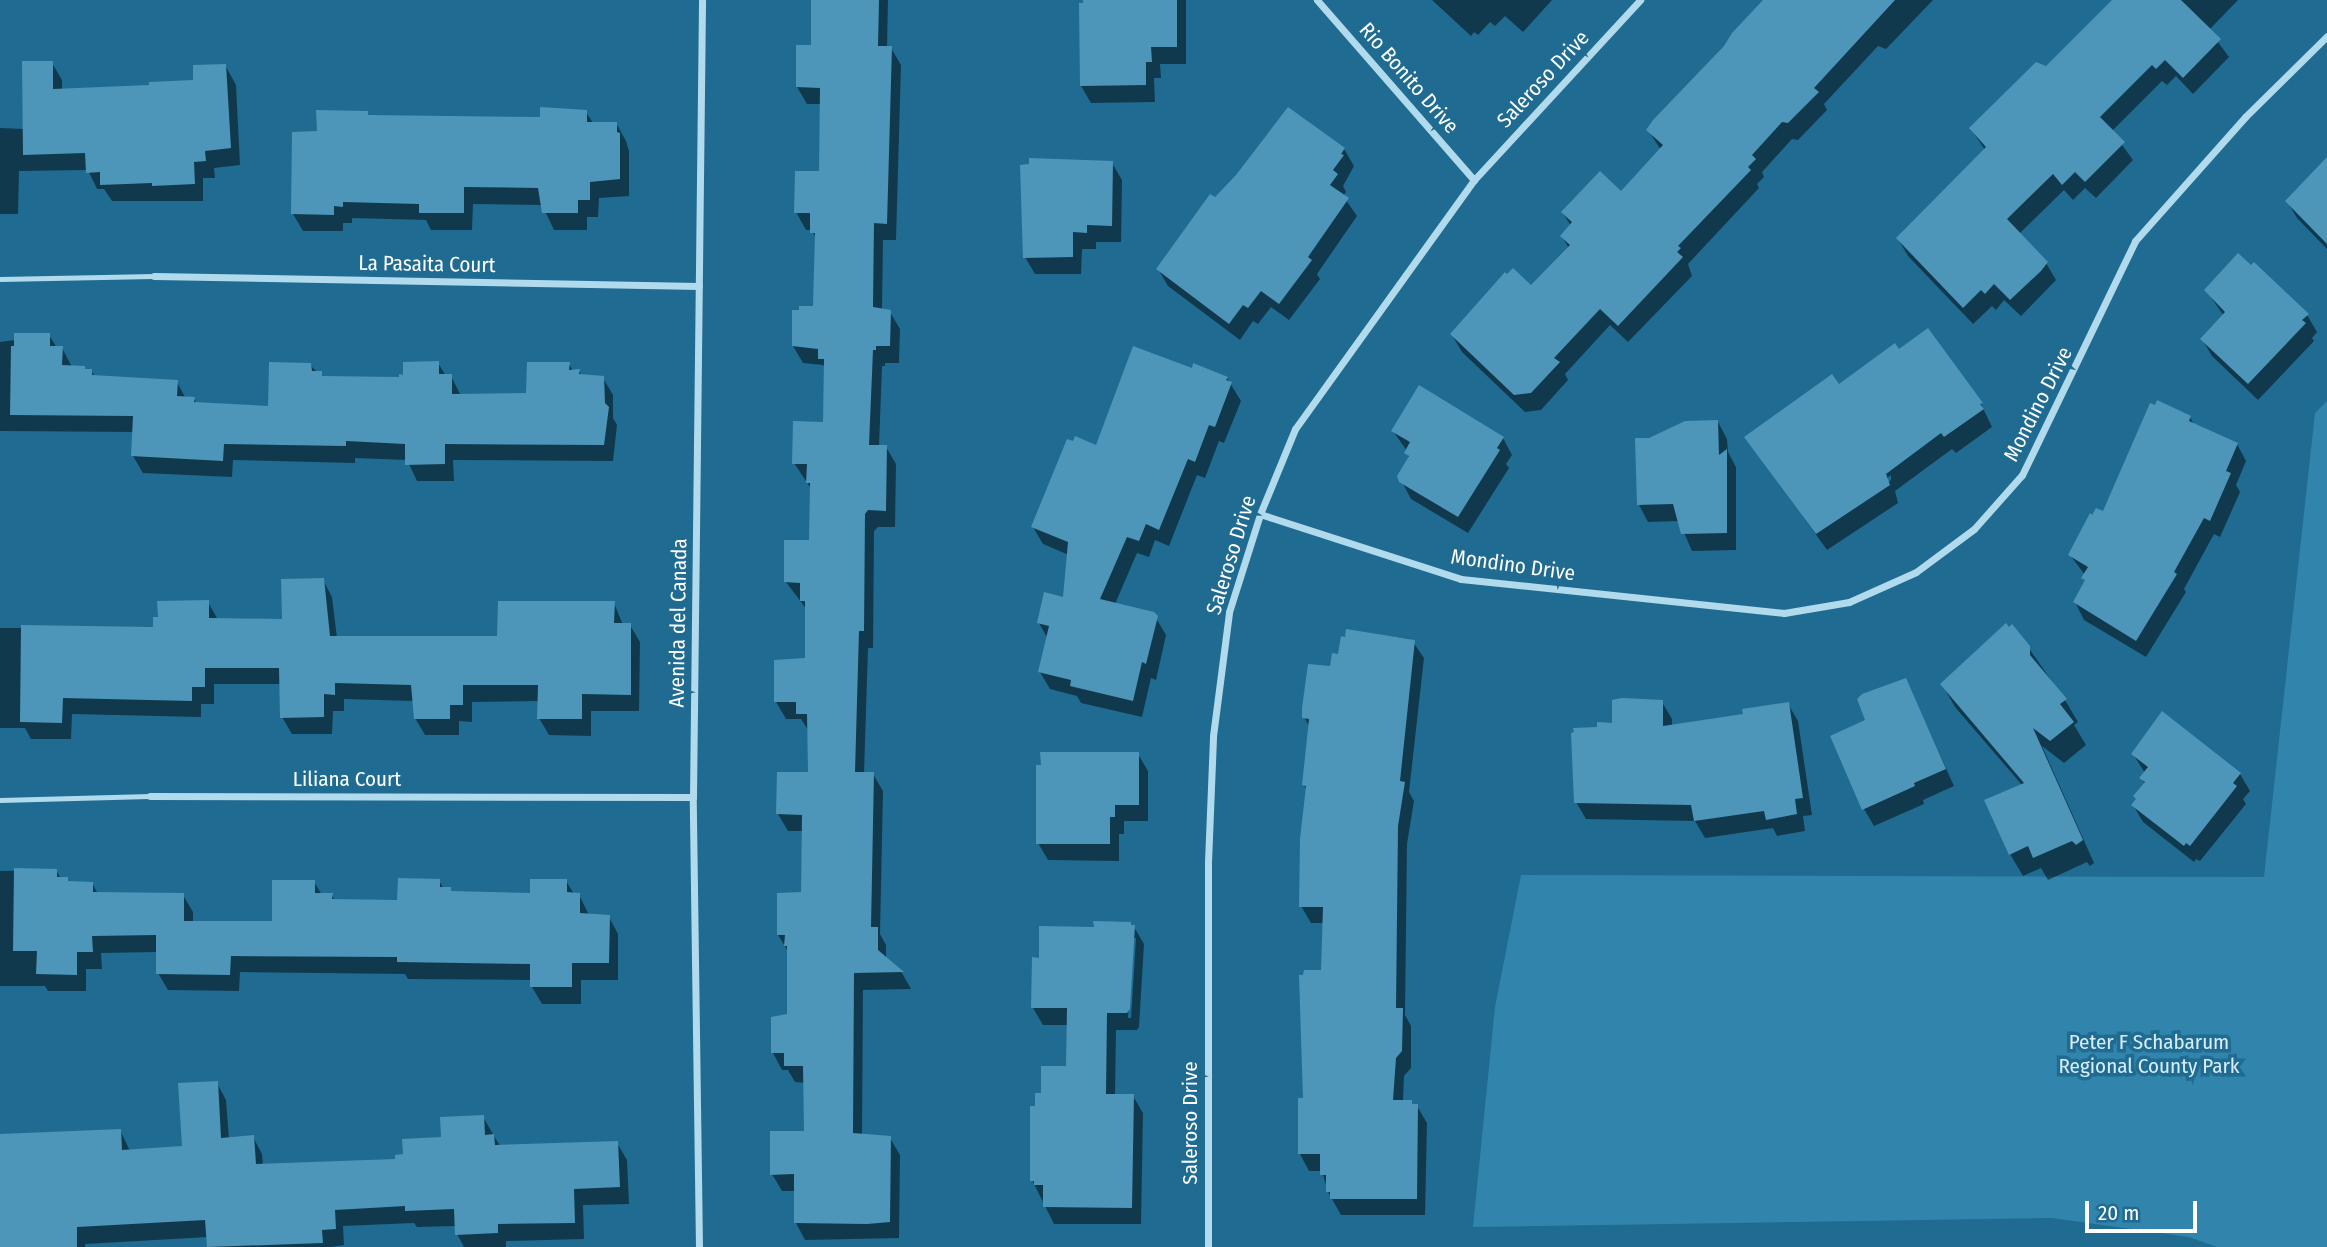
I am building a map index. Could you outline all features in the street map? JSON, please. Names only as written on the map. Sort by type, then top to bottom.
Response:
[{"type":"street","name":"Avenida del Canada","points":[[699,1247],[693,797],[702,0]]},
{"type":"street","name":"Rio Bonito Drive","points":[[1318,0],[1474,180]]},
{"type":"street","name":"Saleroso Drive","points":[[1208,1247],[1208,862],[1213,736],[1229,612],[1260,514],[1296,429],[1474,180],[1640,0]]},
{"type":"street","name":"Mondino Drive","points":[[1260,514],[1461,579],[1783,614],[1849,602],[1916,572],[1978,526],[2022,475],[2136,241],[2245,117],[2327,36]]},
{"type":"street","name":"La Pasaita Court","points":[[155,276],[699,286]]},
{"type":"street","name":"Liliana Court","points":[[150,796],[693,797]]},
{"type":"lane","points":[[0,279],[155,276]]},
{"type":"lane","name":"Liliana Court","points":[[0,800],[150,796]]},
{"type":"green space","name":"Peter F Schabarum Regional County Park","points":[[2327,401],[2327,1247],[2217,1247],[2189,1237],[2052,1218],[1473,1227],[1495,1007],[1521,875],[2264,877],[2315,413]]},
{"type":"building","points":[[811,0],[879,0],[878,46],[892,46],[887,224],[874,223],[873,307],[891,310],[890,346],[876,346],[876,350],[873,350],[869,445],[887,445],[886,511],[868,510],[865,514],[864,631],[859,631],[855,772],[874,772],[871,927],[878,927],[878,950],[904,972],[854,973],[853,1133],[891,1136],[890,1222],[867,1224],[794,1223],[794,1174],[770,1175],[770,1131],[804,1131],[803,1066],[784,1066],[784,1053],[771,1053],[771,1017],[787,1014],[787,946],[784,946],[785,935],[777,935],[777,893],[801,892],[802,815],[776,814],[777,772],[808,772],[807,714],[796,714],[796,702],[774,702],[774,660],[805,658],[805,601],[800,601],[800,583],[784,582],[784,540],[809,540],[810,483],[806,483],[807,464],[792,464],[793,421],[823,422],[824,359],[818,359],[818,349],[792,346],[792,310],[799,310],[799,306],[813,306],[815,233],[810,233],[810,213],[794,213],[795,171],[819,171],[820,88],[796,87],[796,45],[811,45]]},
{"type":"building","points":[[1083,0],[1177,0],[1177,47],[1151,47],[1152,62],[1146,62],[1146,85],[1080,86],[1079,3],[1083,3]]},
{"type":"building","points":[[1763,0],[1895,0],[1814,88],[1819,92],[1788,123],[1782,122],[1752,155],[1756,159],[1748,167],[1751,170],[1678,246],[1681,248],[1677,252],[1683,257],[1618,326],[1600,309],[1554,358],[1560,362],[1531,393],[1514,395],[1450,334],[1505,272],[1507,274],[1513,268],[1531,285],[1570,245],[1560,236],[1572,222],[1561,212],[1600,171],[1621,191],[1663,145],[1646,130],[1653,120],[1724,46],[1732,33]]},
{"type":"building","points":[[2112,0],[2181,0],[2221,39],[2183,78],[2165,60],[2156,69],[2152,65],[2100,117],[2125,142],[2085,182],[2075,172],[2062,185],[2053,174],[2007,219],[2048,262],[2010,300],[1994,284],[1985,294],[1981,290],[1963,308],[1896,238],[1986,147],[1969,128],[2036,62],[2046,66]]},
{"type":"building","points":[[22,61],[53,61],[53,89],[149,85],[149,82],[193,80],[193,65],[226,64],[231,148],[205,151],[206,161],[194,162],[195,184],[152,186],[152,183],[100,185],[100,172],[86,173],[85,153],[23,155]]},
{"type":"building","points":[[540,107],[587,110],[587,122],[617,122],[617,132],[620,133],[620,179],[590,182],[590,200],[578,200],[578,213],[542,213],[538,188],[464,187],[464,213],[419,213],[419,204],[343,202],[343,207],[334,206],[334,215],[291,214],[292,132],[317,131],[316,110],[368,111],[368,115],[540,117]]},
{"type":"building","points":[[1288,107],[1345,148],[1341,154],[1344,155],[1333,170],[1338,174],[1330,185],[1349,198],[1308,257],[1312,260],[1279,304],[1261,291],[1248,308],[1243,305],[1229,324],[1156,269],[1210,194],[1215,197],[1236,175]]},
{"type":"building","points":[[2327,157],[2327,244],[2285,201]]},
{"type":"building","points":[[1029,158],[1113,161],[1112,226],[1087,225],[1087,233],[1073,232],[1073,257],[1023,258],[1020,165],[1029,164]]},
{"type":"building","points":[[2238,253],[2251,265],[2254,262],[2309,314],[2302,320],[2306,323],[2248,384],[2200,339],[2225,312],[2204,290]]},
{"type":"building","points":[[1928,328],[1983,403],[1980,404],[1984,409],[1944,437],[1941,433],[1886,474],[1890,485],[1816,534],[1744,437],[1832,374],[1839,384],[1895,343],[1899,349]]},
{"type":"building","points":[[14,333],[50,333],[50,346],[63,346],[62,365],[85,366],[85,369],[92,369],[92,375],[178,380],[177,396],[195,397],[194,402],[268,406],[269,362],[311,363],[312,371],[322,371],[322,376],[399,377],[399,374],[403,375],[403,362],[439,361],[439,374],[452,374],[452,394],[526,393],[527,362],[570,362],[569,370],[580,369],[579,374],[604,376],[605,403],[609,407],[604,445],[445,444],[445,464],[405,465],[405,444],[346,441],[346,446],[224,444],[223,461],[131,456],[133,416],[10,415],[11,346],[14,346]]},
{"type":"building","points":[[1133,346],[1192,368],[1193,363],[1228,377],[1226,380],[1232,382],[1215,427],[1209,425],[1195,462],[1188,459],[1159,530],[1146,524],[1139,541],[1127,537],[1100,599],[1154,612],[1158,616],[1146,664],[1142,662],[1133,701],[1070,686],[1071,680],[1038,672],[1049,626],[1037,623],[1044,592],[1063,597],[1068,542],[1031,527],[1067,439],[1073,441],[1075,436],[1096,445]]},
{"type":"building","points":[[1419,385],[1504,437],[1497,448],[1500,450],[1458,517],[1399,482],[1397,476],[1409,456],[1404,453],[1410,442],[1391,431]]},
{"type":"building","points":[[2157,400],[2191,416],[2189,421],[2238,443],[2226,471],[2231,473],[2210,521],[2204,518],[2174,572],[2177,574],[2136,641],[2073,602],[2085,580],[2081,578],[2088,567],[2068,555],[2090,513],[2092,515],[2096,508],[2103,511],[2150,403],[2155,405]]},
{"type":"building","points":[[1718,420],[1719,455],[1727,449],[1727,533],[1681,534],[1673,504],[1637,505],[1635,438],[1649,438],[1685,421]]},
{"type":"building","points":[[324,578],[330,636],[497,636],[498,601],[615,601],[614,623],[631,623],[631,695],[582,694],[582,719],[537,719],[538,685],[463,685],[463,705],[450,705],[450,719],[414,719],[411,685],[335,683],[335,695],[324,694],[324,717],[280,718],[279,668],[205,668],[205,687],[192,687],[192,701],[63,698],[62,723],[20,722],[21,625],[153,627],[153,617],[158,617],[157,601],[209,600],[209,618],[282,619],[281,579]]},
{"type":"building","points":[[2006,623],[2009,627],[2012,624],[2030,646],[2030,655],[2067,699],[2060,704],[2074,722],[2050,741],[2033,728],[2083,840],[2076,845],[2072,841],[2033,858],[2028,846],[2009,855],[1984,800],[2024,783],[1940,684]]},
{"type":"building","points":[[1346,629],[1415,640],[1400,781],[1405,782],[1398,826],[1396,1008],[1403,1008],[1402,1051],[1396,1058],[1393,1100],[1412,1100],[1412,1104],[1418,1104],[1417,1199],[1330,1199],[1330,1192],[1326,1192],[1326,1175],[1320,1175],[1320,1154],[1298,1154],[1298,1098],[1303,1098],[1299,975],[1303,975],[1304,970],[1321,970],[1323,907],[1299,907],[1300,839],[1306,786],[1302,785],[1309,719],[1302,718],[1302,708],[1308,664],[1330,666],[1332,653],[1338,654],[1341,636],[1345,637]]},
{"type":"building","points":[[1906,678],[1946,769],[1862,810],[1830,736],[1865,720],[1857,699],[1862,694]]},
{"type":"building","points":[[1612,700],[1663,700],[1663,726],[1743,714],[1742,709],[1789,702],[1803,798],[1795,799],[1797,814],[1766,820],[1764,811],[1694,821],[1691,805],[1574,803],[1573,728],[1597,727],[1597,722],[1612,723]]},
{"type":"building","points":[[2162,711],[2241,773],[2233,783],[2237,786],[2190,846],[2186,843],[2184,846],[2131,805],[2136,799],[2133,796],[2145,782],[2139,778],[2148,767],[2131,754]]},
{"type":"building","points":[[1040,752],[1139,752],[1139,805],[1115,805],[1115,817],[1110,817],[1110,844],[1036,844],[1036,765],[1041,765]]},
{"type":"building","points":[[14,868],[57,869],[57,877],[68,877],[68,881],[93,882],[93,892],[184,893],[184,921],[272,921],[272,880],[315,880],[315,893],[333,893],[332,899],[397,900],[398,878],[440,879],[440,887],[451,887],[451,891],[530,893],[530,879],[567,879],[567,892],[580,893],[580,913],[610,915],[609,963],[572,963],[572,987],[530,987],[530,964],[397,962],[397,957],[231,956],[230,975],[156,974],[156,935],[92,936],[93,952],[77,952],[77,975],[36,974],[37,951],[13,951]]},
{"type":"building","points":[[1093,921],[1131,922],[1131,925],[1135,925],[1130,1009],[1127,1013],[1107,1013],[1106,1094],[1134,1094],[1132,1208],[1043,1207],[1043,1185],[1034,1185],[1034,1181],[1030,1181],[1030,1106],[1035,1106],[1035,1093],[1041,1093],[1041,1066],[1066,1066],[1067,1008],[1031,1008],[1032,957],[1039,958],[1039,926],[1094,927]]},
{"type":"building","points":[[218,1081],[221,1138],[254,1135],[256,1164],[395,1159],[395,1155],[403,1154],[402,1139],[441,1137],[440,1117],[484,1115],[485,1135],[494,1134],[495,1145],[618,1141],[620,1187],[574,1189],[575,1223],[498,1224],[498,1233],[455,1235],[454,1209],[405,1211],[405,1206],[335,1210],[336,1229],[322,1230],[323,1243],[207,1247],[205,1220],[77,1227],[77,1247],[0,1247],[0,1134],[121,1129],[122,1150],[182,1146],[178,1083]]}]
